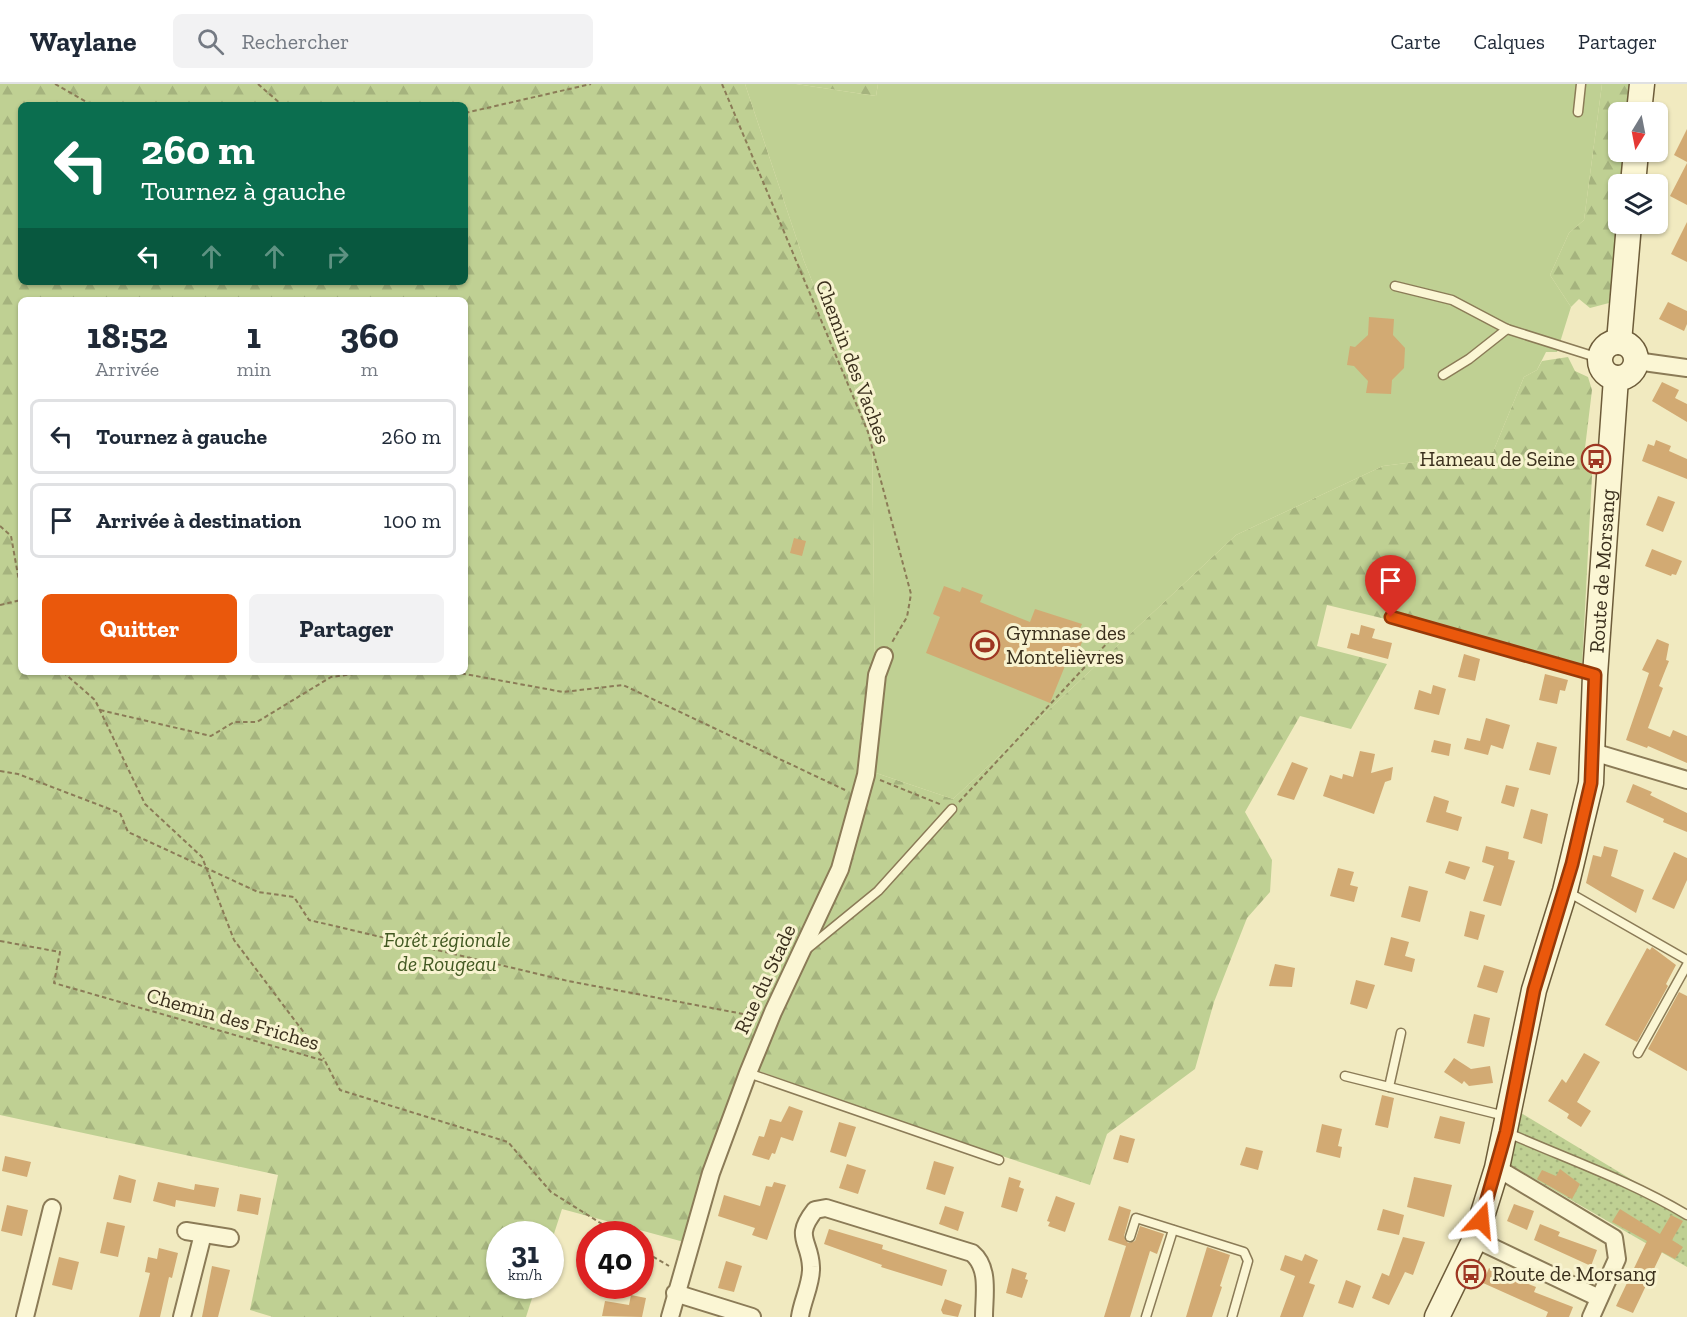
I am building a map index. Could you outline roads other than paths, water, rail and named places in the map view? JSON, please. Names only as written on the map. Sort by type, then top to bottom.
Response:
[{"type":"street","points":[[1640,102],[1642,84]]},
{"type":"street","points":[[1619,342],[1628,234]]},
{"type":"street","points":[[1619,342],[1629,346],[1636,361],[1627,375],[1616,378],[1606,374],[1599,358],[1608,344],[1619,342]]},
{"type":"street","points":[[1636,361],[1687,368]]},
{"type":"street","name":"Route de Morsang","points":[[1437,1317],[1475,1239],[1497,1168],[1534,990],[1565,891],[1591,783],[1595,675],[1616,378]]},
{"type":"street","name":"Rue du Stade","points":[[670,1317],[711,1173],[748,1073],[770,1019],[840,869],[866,775],[877,675],[884,656]]},
{"type":"street","points":[[1593,752],[1687,780]]},
{"type":"street","points":[[1497,1168],[1614,1238],[1617,1259],[1591,1317]]},
{"type":"street","points":[[25,1317],[52,1208]]},
{"type":"street","points":[[800,1317],[811,1266],[803,1240],[804,1230],[815,1210],[826,1208],[972,1253],[980,1260],[984,1268],[984,1317]]},
{"type":"street","points":[[186,1231],[230,1238]]},
{"type":"street","points":[[182,1317],[203,1234]]},
{"type":"street","points":[[1475,1239],[1599,1298]]},
{"type":"street","points":[[675,1293],[752,1317]]},
{"type":"lane","points":[[1578,112],[1581,84]]},
{"type":"lane","points":[[1395,286],[1452,300],[1507,329],[1599,358]]},
{"type":"lane","points":[[1443,375],[1477,354],[1507,329]]},
{"type":"lane","points":[[1391,617],[1595,675]]},
{"type":"lane","points":[[802,953],[878,891],[952,809]]},
{"type":"lane","points":[[1565,891],[1687,960]]},
{"type":"lane","points":[[1638,1053],[1687,965]]},
{"type":"lane","points":[[1389,1087],[1401,1033]]},
{"type":"lane","points":[[748,1073],[999,1160]]},
{"type":"lane","points":[[1346,1076],[1389,1087],[1507,1125],[1622,1183],[1648,1192],[1687,1215]]},
{"type":"lane","points":[[1130,1237],[1137,1218],[1244,1252],[1248,1261],[1232,1317]]},
{"type":"lane","points":[[1146,1317],[1173,1230]]},
{"type":"place","name":"Hameau de Seine","points":[[1596,459]]},
{"type":"place","name":"Gymnase des Montelièvres","points":[[985,645]]},
{"type":"place","name":"Route de Morsang","points":[[1471,1274]]},
{"type":"park label","name":"Forêt régionale de Rougeau","points":[[447,952]]}]
